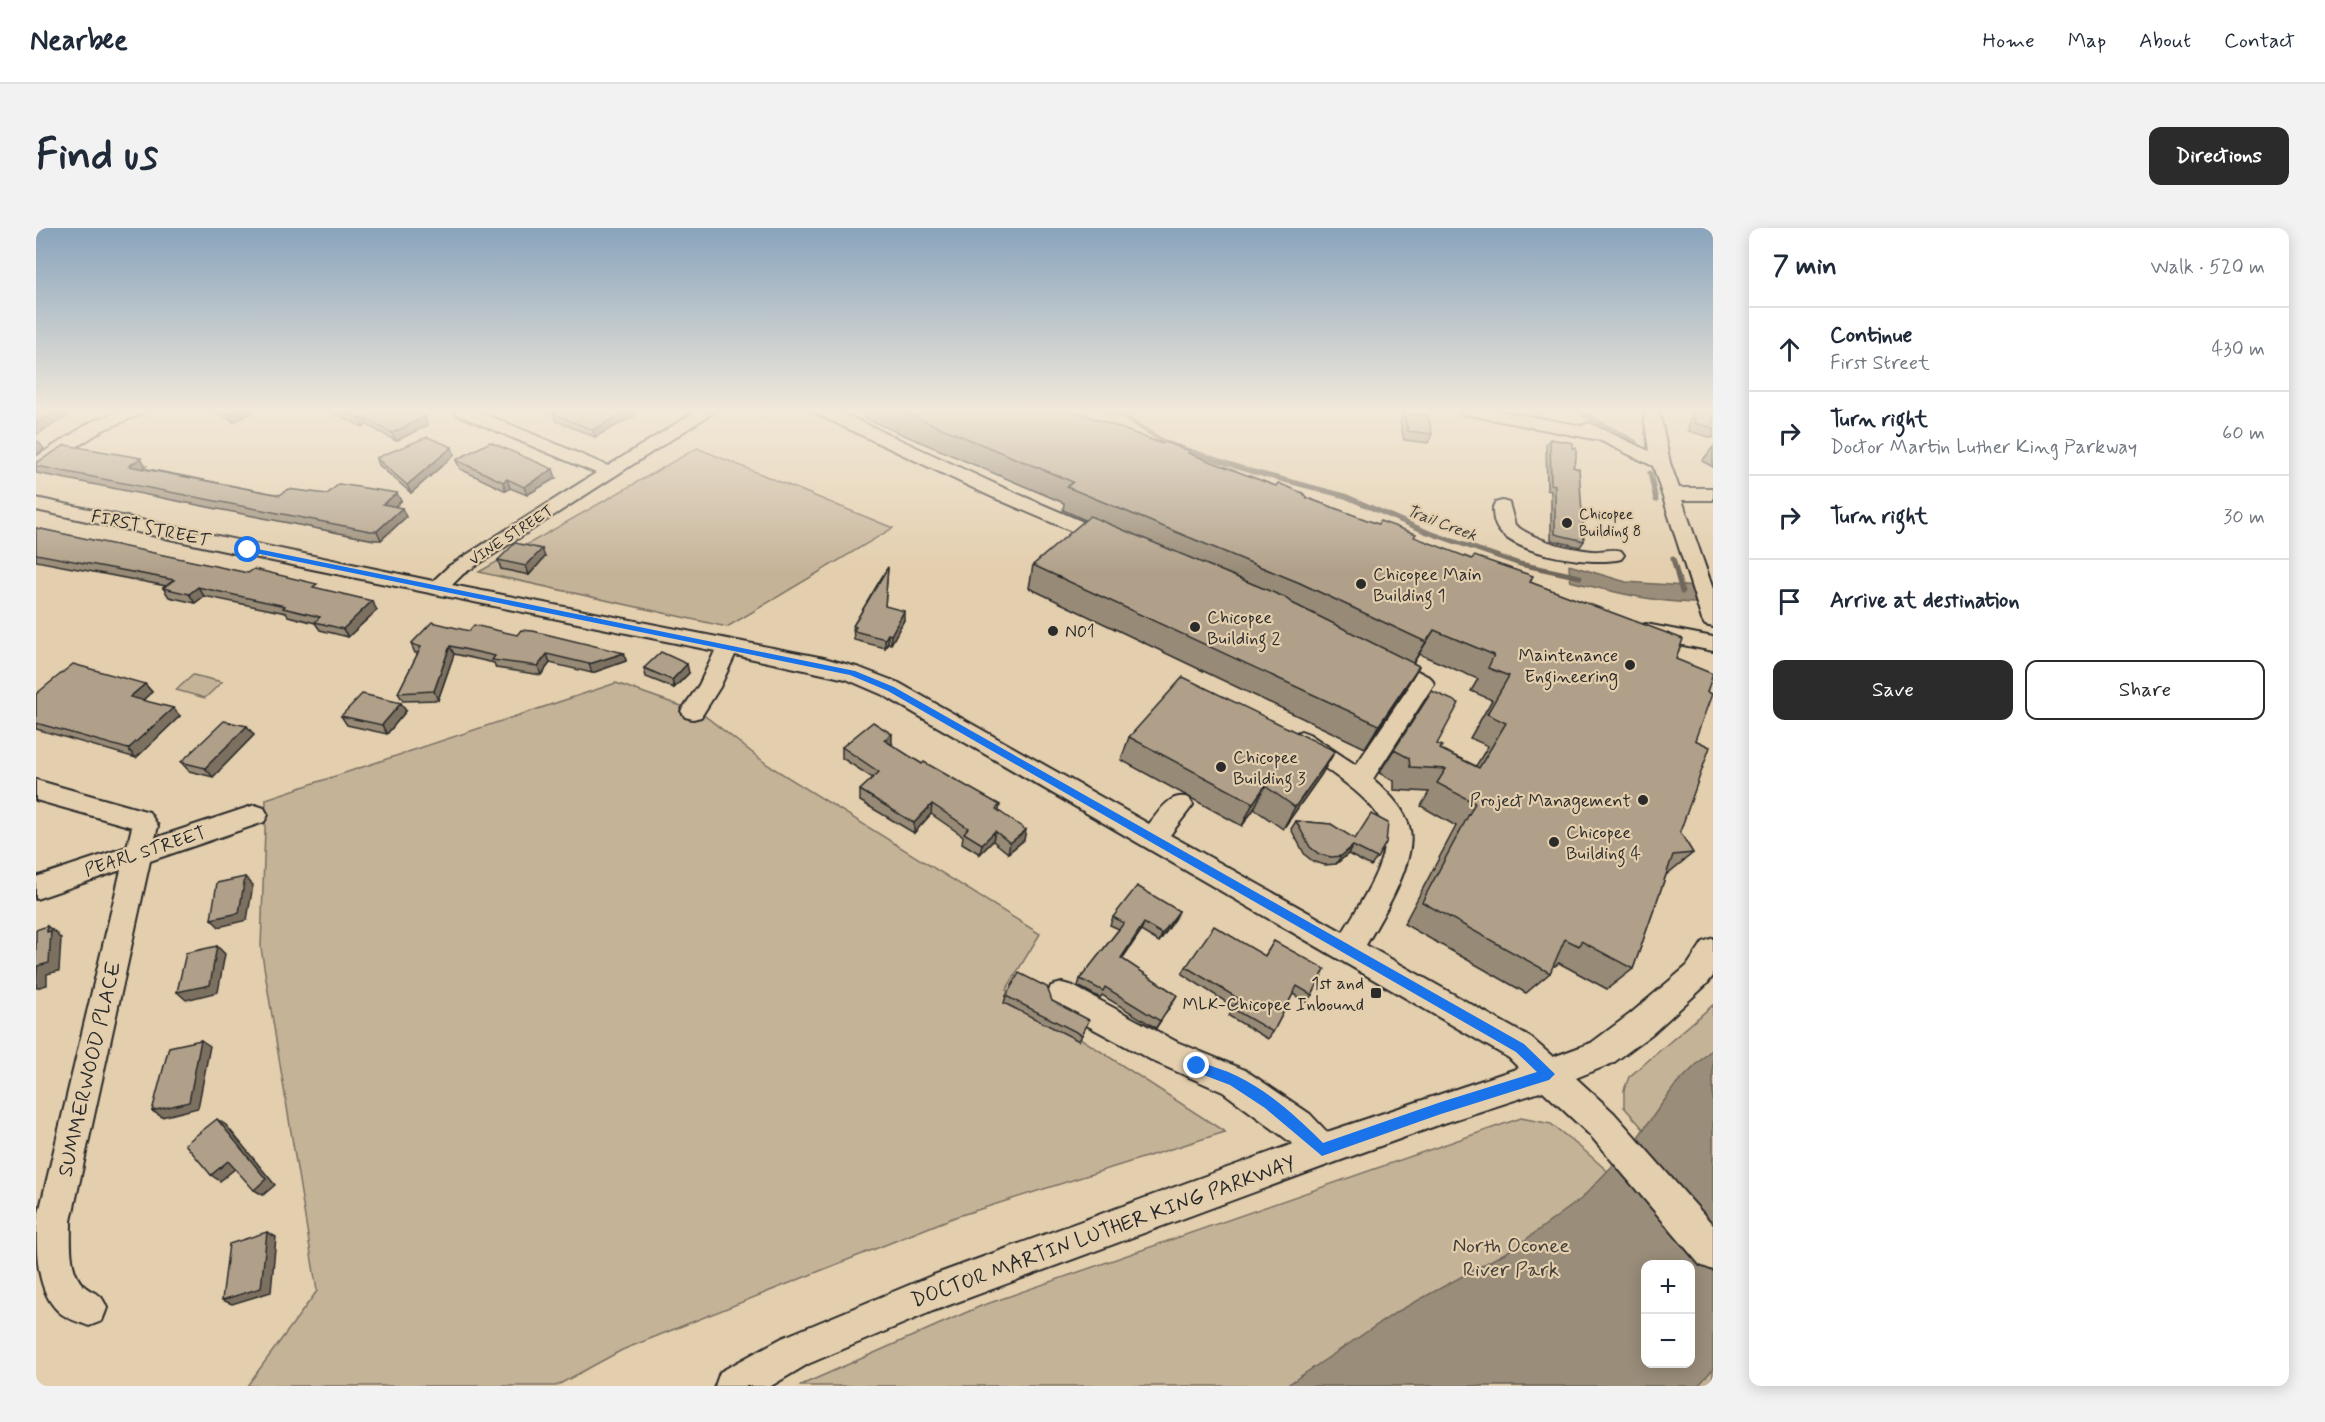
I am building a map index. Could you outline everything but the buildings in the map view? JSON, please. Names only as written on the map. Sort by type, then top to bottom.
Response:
[{"type":"street","points":[[590,464],[609,472]]},
{"type":"street","name":"VINE STREET","points":[[438,587],[456,570],[622,464]]},
{"type":"street","points":[[937,464],[1128,548]]},
{"type":"street","points":[[1661,464],[1712,619]]},
{"type":"street","points":[[1672,494],[1713,494]]},
{"type":"street","name":"FIRST STREET","points":[[36,504],[248,550],[728,646],[852,673],[891,689],[1520,1048],[1602,1124],[1713,1252]]},
{"type":"street","points":[[1502,507],[1502,518],[1506,527],[1526,541],[1594,557],[1606,558],[1614,555]]},
{"type":"street","points":[[1627,627],[1713,644]]},
{"type":"street","points":[[693,711],[709,687],[728,646]]},
{"type":"street","points":[[1358,781],[1423,684],[1362,655]]},
{"type":"street","points":[[1279,729],[1321,751],[1358,781],[1384,804],[1398,830],[1395,858],[1376,900],[1348,950]]},
{"type":"street","name":"SUMMERWOOD PLACE","points":[[36,790],[140,819],[145,826],[54,1221],[53,1252],[60,1279],[70,1298],[89,1308]]},
{"type":"street","points":[[1152,838],[1180,805]]},
{"type":"street","name":"PEARL STREET","points":[[36,888],[255,815]]},
{"type":"street","name":"DOCTOR MARTIN LUTHER KING PARKWAY","points":[[734,1386],[795,1352],[931,1294],[1322,1150],[1441,1108],[1549,1074],[1602,1053],[1641,1024],[1696,975],[1713,951]]},
{"type":"street","points":[[1062,996],[1166,1052],[1234,1081],[1298,1126],[1322,1150]]},
{"type":"green space","points":[[669,464],[736,464],[893,528],[727,627],[479,572]]},
{"type":"green space","points":[[193,675],[222,682],[205,698],[176,690]]},
{"type":"green space","points":[[616,683],[701,713],[768,765],[1040,934],[1006,990],[1225,1132],[955,1217],[622,1350],[556,1386],[247,1386],[317,1291],[261,948],[266,799]]},
{"type":"green space","points":[[1713,1005],[1713,1208],[1624,1107],[1624,1090],[1629,1077]]},
{"type":"green space","name":"North Oconee River Park","points":[[1521,1118],[1551,1124],[1586,1152],[1631,1192],[1690,1260],[1641,1260],[1641,1368],[1695,1368],[1695,1266],[1713,1287],[1713,1386],[799,1386],[981,1306]]},
{"type":"shaded area","points":[[1569,565],[1626,582],[1713,588],[1713,603],[1658,600],[1570,581]]},
{"type":"shaded area","points":[[1713,1048],[1713,1369],[1698,1386],[1286,1386],[1395,1313],[1514,1248],[1581,1199],[1633,1144],[1674,1087]]},
{"type":"waterway","name":"Trail Creek","points":[[1229,464],[1345,496],[1427,532],[1520,564],[1580,577]]},
{"type":"waterway","points":[[1650,473],[1656,500]]},
{"type":"waterway","points":[[1673,559],[1682,592]]},
{"type":"place","name":"Chicopee Building 8","points":[[1567,523]]},
{"type":"place","name":"Chicopee Main Building 1","points":[[1361,584]]},
{"type":"place","name":"Chicopee Building 2","points":[[1195,627]]},
{"type":"place","name":"N01","points":[[1053,631]]},
{"type":"place","name":"Maintenance Engineering","points":[[1630,665]]},
{"type":"place","name":"Chicopee Building 3","points":[[1221,767]]},
{"type":"place","name":"Project Management","points":[[1643,800]]},
{"type":"place","name":"Chicopee Building 4","points":[[1554,842]]},
{"type":"place","name":"1st and MLK-Chicopee Inbound","points":[[1376,993]]},
{"type":"route","points":[[248,550],[852,673],[891,689],[1520,1048],[1549,1074],[1441,1108],[1322,1150],[1298,1126],[1270,1104],[1234,1081],[1197,1066]]}]
